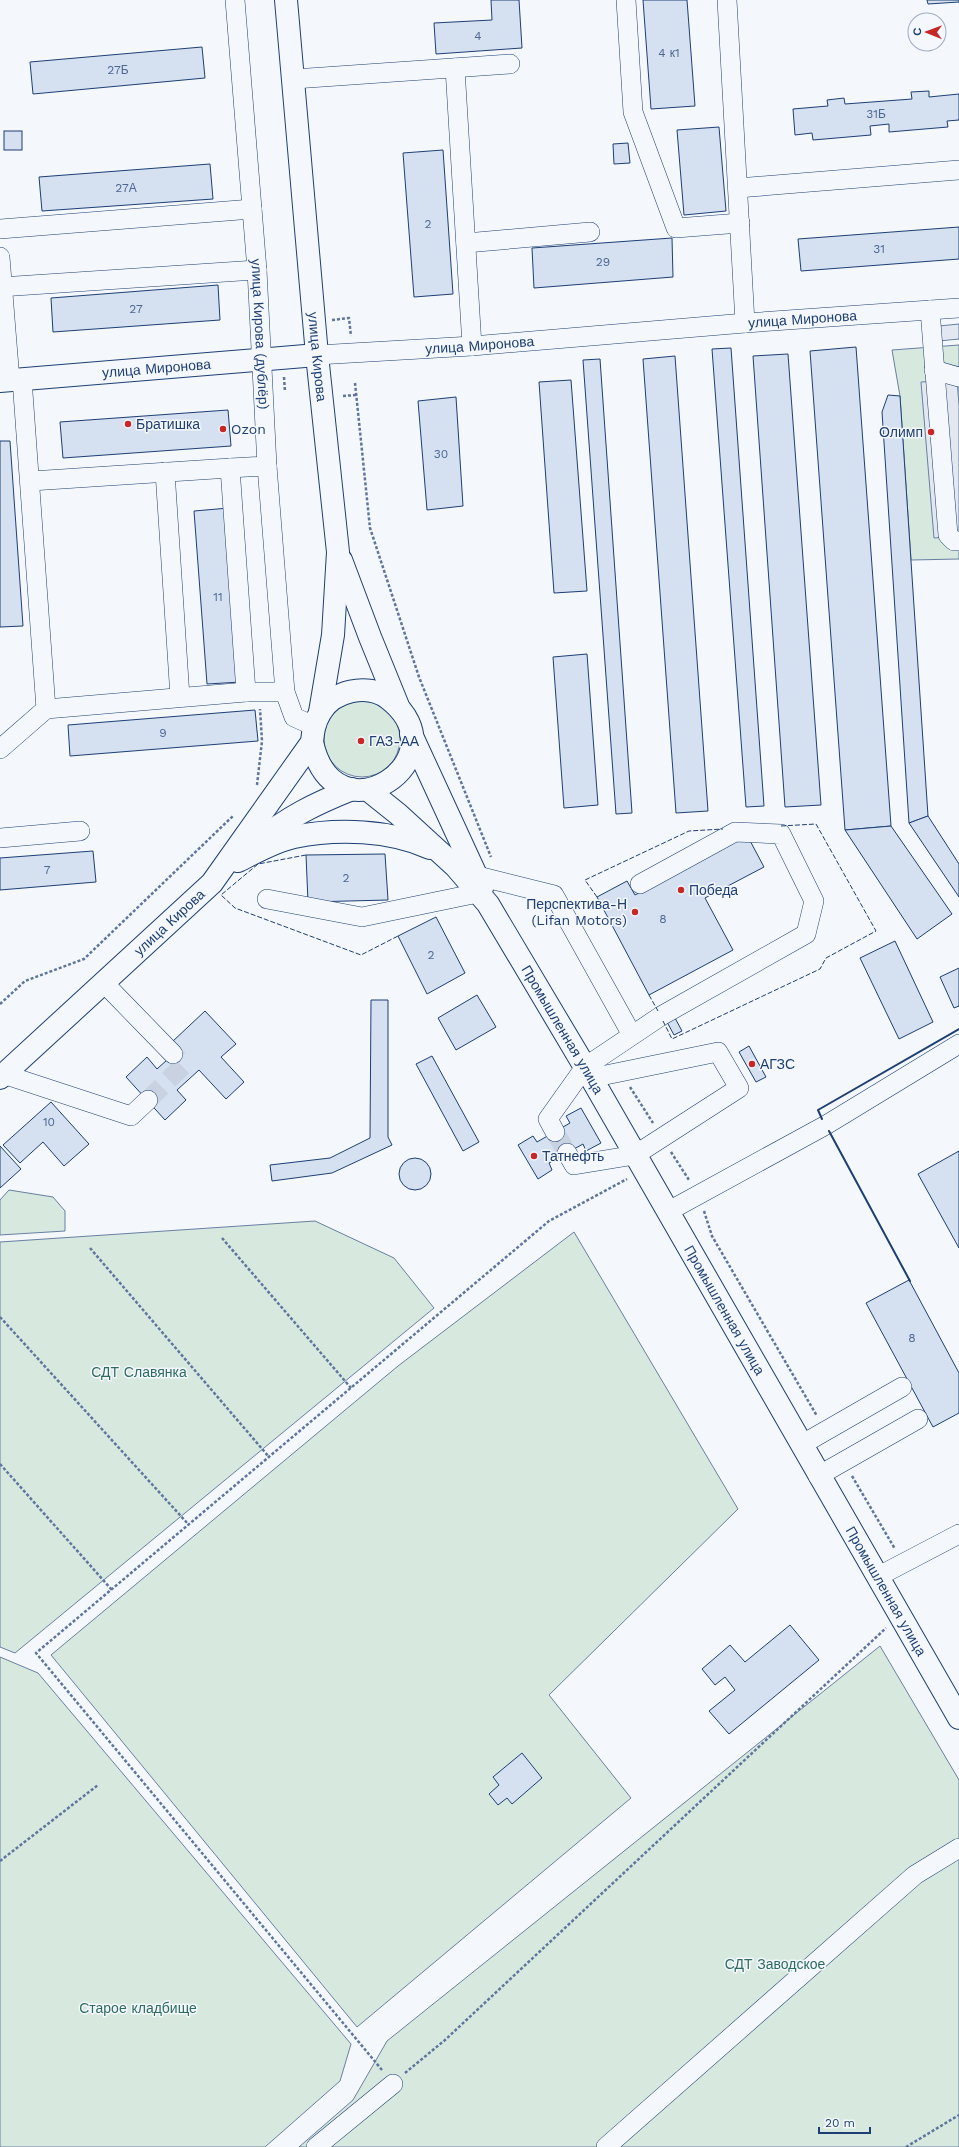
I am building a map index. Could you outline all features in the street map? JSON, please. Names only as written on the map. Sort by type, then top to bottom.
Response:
[{"type":"main road","name":"улица Кирова","points":[[2,1076],[212,883],[315,727],[333,635],[338,552],[317,355],[286,0]]},
{"type":"main road","name":"улица Миронова","points":[[10,380],[317,355]]},
{"type":"main road","points":[[338,552],[398,706],[407,719],[411,734],[481,891]]},
{"type":"main road","points":[[398,706],[387,697],[373,691],[358,690],[343,694],[330,701],[315,727],[315,759],[324,773],[337,783],[360,789],[398,814],[481,891]]},
{"type":"main road","points":[[212,883],[276,828],[305,809],[360,789],[383,785],[396,776],[406,764],[411,749],[411,734]]},
{"type":"main road","points":[[238,861],[267,846],[293,837],[317,833],[354,833],[393,836],[417,842],[440,853]]},
{"type":"main road","name":"Промышленная улица","points":[[481,891],[588,1072],[818,1476],[959,1718]]},
{"type":"street","name":"улица Кирова (дублёр)","points":[[235,0],[257,270],[263,360],[267,466],[285,692],[294,717],[315,727]]},
{"type":"street","points":[[626,0],[633,112],[676,228],[740,223]]},
{"type":"street","points":[[727,0],[745,323]]},
{"type":"street","points":[[294,79],[510,64]]},
{"type":"street","points":[[455,68],[472,346]]},
{"type":"street","points":[[738,188],[959,170]]},
{"type":"street","points":[[0,229],[252,209]]},
{"type":"street","points":[[466,243],[590,232]]},
{"type":"street","points":[[0,257],[1,287],[10,380],[30,480],[46,709]]},
{"type":"street","points":[[1,287],[257,270]]},
{"type":"street","name":"улица Миронова","points":[[317,355],[472,346],[745,323],[959,308]]},
{"type":"street","points":[[930,310],[948,535],[954,541],[959,541]]},
{"type":"street","points":[[934,370],[959,377]]},
{"type":"street","points":[[30,480],[267,466]]},
{"type":"street","points":[[230,468],[253,692]]},
{"type":"street","points":[[165,472],[180,697]]},
{"type":"street","points":[[0,749],[46,709],[180,697],[253,692],[285,692]]},
{"type":"street","points":[[0,838],[80,831]]},
{"type":"street","points":[[555,1132],[548,1119],[588,1072],[632,1035],[661,1016],[806,934],[814,901],[781,834],[735,832],[640,884]]},
{"type":"street","points":[[267,899],[362,917],[481,891],[554,895],[632,1035]]},
{"type":"street","points":[[104,983],[173,1054]]},
{"type":"street","points":[[667,1212],[826,1125],[959,1044]]},
{"type":"street","points":[[567,1153],[574,1165],[639,1163],[739,1088],[718,1052],[588,1072]]},
{"type":"street","points":[[2,1076],[131,1116],[148,1100]]},
{"type":"street","points":[[801,1445],[902,1387]]},
{"type":"street","points":[[818,1476],[918,1419]]},
{"type":"street","points":[[877,1576],[959,1534]]},
{"type":"street","points":[[606,2147],[915,1875],[959,1848]]},
{"type":"street","points":[[316,2147],[393,2084]]},
{"type":"path","points":[[330,321],[349,318],[351,338]]},
{"type":"path","points":[[284,377],[285,392]]},
{"type":"path","points":[[355,383],[370,528],[419,677],[492,860]]},
{"type":"path","points":[[343,396],[356,395]]},
{"type":"path","points":[[253,692],[262,741],[257,790]]},
{"type":"path","points":[[0,1004],[25,981],[84,959],[237,813]]},
{"type":"path","points":[[629,1085],[655,1127]]},
{"type":"path","points":[[670,1150],[698,1195],[712,1236],[826,1430]]},
{"type":"path","points":[[639,1163],[549,1221],[36,1654],[393,2084],[445,2040],[899,1616]]},
{"type":"path","points":[[222,1238],[352,1388]]},
{"type":"path","points":[[90,1248],[269,1457]]},
{"type":"path","points":[[0,1316],[189,1525]]},
{"type":"path","points":[[844,1461],[903,1563]]},
{"type":"path","points":[[0,1464],[112,1590]]},
{"type":"path","points":[[0,1861],[98,1785]]},
{"type":"path","points":[[906,2147],[959,2115]]},
{"type":"green space","name":"Олимп","points":[[959,345],[959,559],[911,560],[900,396],[892,350]]},
{"type":"green space","points":[[355,701],[369,701],[383,707],[394,718],[400,732],[400,746],[397,754],[389,766],[383,771],[369,777],[355,777],[341,771],[330,760],[324,746],[324,732],[330,718],[341,707]]},
{"type":"green space","points":[[9,1190],[53,1197],[65,1211],[65,1231],[0,1235],[0,1200]]},
{"type":"green space","name":"СДТ Славянка","points":[[315,1221],[394,1258],[434,1308],[15,1653],[0,1647],[0,1242]]},
{"type":"green space","points":[[574,1232],[738,1509],[549,1695],[631,1798],[357,2027],[51,1655],[398,1366]]},
{"type":"green space","name":"СДТ Заводское","points":[[880,1646],[959,1780],[959,2147],[299,2147],[353,2100],[387,2041]]},
{"type":"green space","name":"Старое кладбище","points":[[0,1657],[38,1673],[351,2044],[340,2081],[265,2147],[0,2147]]},
{"type":"shaded area","points":[[959,324],[959,339],[939,341],[939,326]]},
{"type":"shaded area","points":[[957,380],[959,405],[959,536],[934,538],[921,382]]},
{"type":"building","points":[[491,0],[519,0],[522,48],[436,54],[434,23],[492,20]]},
{"type":"building","points":[[643,0],[687,0],[695,106],[651,109]]},
{"type":"building","points":[[927,0],[959,0],[959,2],[928,4]]},
{"type":"building","points":[[202,47],[205,78],[33,94],[30,62]]},
{"type":"building","points":[[929,91],[929,97],[959,94],[959,120],[947,121],[948,127],[889,132],[889,124],[870,126],[871,135],[813,140],[812,133],[795,135],[793,109],[828,106],[827,100],[844,98],[845,104],[912,99],[911,92]]},
{"type":"building","points":[[719,127],[726,211],[684,215],[677,130]]},
{"type":"building","points":[[4,131],[22,131],[22,150],[4,150]]},
{"type":"building","points":[[628,143],[630,163],[614,164],[613,144]]},
{"type":"building","points":[[443,150],[453,294],[414,297],[403,153]]},
{"type":"building","points":[[210,164],[213,199],[42,211],[39,177]]},
{"type":"building","points":[[959,227],[959,259],[801,271],[798,239]]},
{"type":"building","points":[[672,238],[673,277],[534,288],[532,248]]},
{"type":"building","points":[[218,285],[220,320],[53,332],[51,298]]},
{"type":"building","points":[[856,347],[891,826],[845,830],[810,351]]},
{"type":"building","points":[[731,348],[764,806],[746,807],[712,349]]},
{"type":"building","points":[[788,354],[821,805],[785,807],[753,356]]},
{"type":"building","points":[[675,356],[708,811],[676,813],[643,359]]},
{"type":"building","points":[[600,359],[632,813],[616,814],[583,360]]},
{"type":"building","points":[[571,380],[587,591],[554,593],[539,382]]},
{"type":"building","points":[[888,395],[900,396],[928,816],[909,823],[882,412]]},
{"type":"building","points":[[456,397],[463,506],[427,510],[418,401]]},
{"type":"building","points":[[228,410],[231,446],[63,458],[60,422]]},
{"type":"building","points":[[0,441],[10,441],[23,626],[0,627]]},
{"type":"building","points":[[229,508],[241,682],[207,684],[194,511]]},
{"type":"building","points":[[587,654],[598,805],[564,808],[553,657]]},
{"type":"building","points":[[255,710],[258,741],[70,756],[68,725]]},
{"type":"building","points":[[928,816],[959,864],[959,897],[909,823]]},
{"type":"building","points":[[891,826],[952,914],[917,939],[845,830]]},
{"type":"building","points":[[747,835],[764,867],[705,898],[733,950],[649,995],[597,897],[627,881],[635,895]]},
{"type":"building","points":[[93,851],[96,882],[0,890],[0,858]]},
{"type":"building","points":[[385,854],[388,900],[308,902],[306,855]]},
{"type":"building","points":[[436,917],[465,973],[427,994],[398,936]]},
{"type":"building","points":[[895,941],[933,1022],[899,1039],[860,958]]},
{"type":"building","points":[[959,968],[959,1006],[954,1008],[940,977]]},
{"type":"building","points":[[477,995],[496,1027],[456,1050],[438,1018]]},
{"type":"building","points":[[371,1000],[388,1000],[388,1137],[392,1145],[332,1173],[272,1181],[270,1165],[330,1158],[370,1138]]},
{"type":"building","points":[[205,1011],[236,1044],[221,1057],[244,1082],[226,1099],[199,1070],[177,1090],[186,1100],[165,1120],[126,1077],[147,1057],[157,1069],[178,1050],[172,1042]]},
{"type":"building","points":[[675,1018],[682,1031],[674,1035],[667,1022]]},
{"type":"building","name":"АГЗС","points":[[749,1046],[766,1077],[756,1082],[739,1052]]},
{"type":"building","points":[[432,1056],[479,1142],[463,1151],[416,1064]]},
{"type":"building","points":[[51,1102],[89,1144],[64,1166],[43,1142],[20,1163],[3,1145]]},
{"type":"building","points":[[581,1108],[601,1143],[586,1151],[583,1144],[549,1163],[552,1170],[538,1179],[518,1145],[533,1136],[537,1142],[570,1123],[566,1116]]},
{"type":"building","points":[[0,1146],[21,1169],[0,1188]]},
{"type":"building","points":[[959,1151],[959,1248],[918,1174]]},
{"type":"building","points":[[415,1158],[421,1159],[428,1165],[431,1174],[430,1180],[424,1187],[415,1190],[409,1189],[402,1183],[399,1174],[400,1168],[406,1161]]},
{"type":"building","points":[[909,1280],[959,1373],[959,1413],[933,1427],[866,1303]]},
{"type":"building","points":[[790,1625],[819,1660],[729,1734],[709,1711],[735,1690],[725,1677],[715,1685],[702,1669],[730,1645],[745,1662]]},
{"type":"building","points":[[522,1753],[542,1778],[512,1804],[507,1798],[498,1805],[489,1794],[499,1785],[493,1777]]},
{"type":"tunnel","points":[[148,1100],[184,1065],[173,1054]]},
{"type":"tunnel","points":[[555,1132],[567,1153]]},
{"type":"fence","points":[[663,1021],[672,1039],[820,969],[826,958],[876,931],[816,824],[781,826]]},
{"type":"fence","points":[[597,897],[585,880],[689,831],[723,829]]},
{"type":"fence","points":[[306,855],[258,864],[221,895],[235,908],[361,955],[398,936]]},
{"type":"fence","points":[[649,995],[658,1011]]},
{"type":"wall","points":[[822,1119],[818,1110],[959,1029]]},
{"type":"wall","points":[[829,1131],[910,1281]]},
{"type":"place","name":"Братишка","points":[[128,424]]},
{"type":"place","name":"Ozon","points":[[223,429]]},
{"type":"place","name":"Олимп","points":[[931,432]]},
{"type":"place","name":"ГАЗ-АА","points":[[361,741]]},
{"type":"place","name":"Победа","points":[[681,890]]},
{"type":"place","name":"Перспектива-Н (Lifan Motors)","points":[[635,912]]},
{"type":"place","name":"АГЗС","points":[[752,1064]]},
{"type":"place","name":"Татнефть","points":[[534,1156]]}]
